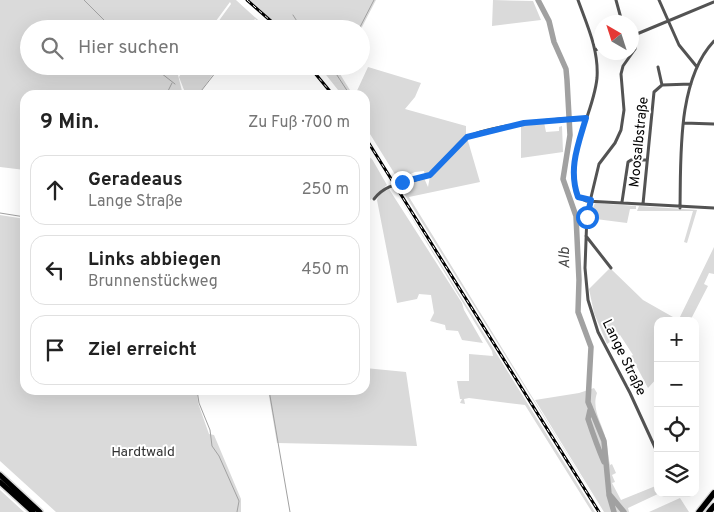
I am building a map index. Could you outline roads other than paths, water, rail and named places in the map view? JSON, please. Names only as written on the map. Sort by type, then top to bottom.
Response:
[{"type":"highway","points":[[0,475],[40,512]]},
{"type":"highway","points":[[0,482],[33,512]]},
{"type":"highway","points":[[699,512],[714,493]]},
{"type":"highway","points":[[709,512],[714,506]]},
{"type":"street","points":[[579,0],[594,47]]},
{"type":"street","points":[[616,0],[620,15]]},
{"type":"street","points":[[659,0],[679,45],[697,67]]},
{"type":"street","points":[[639,33],[714,2]]},
{"type":"street","points":[[680,208],[684,123],[691,84],[697,67],[714,41]]},
{"type":"street","points":[[596,60],[597,80],[575,149],[574,177],[578,197],[591,200],[680,208],[714,208]]},
{"type":"street","name":"Lange Straße","points":[[628,60],[621,72],[624,107],[621,130],[615,143],[599,164],[587,214],[585,279],[593,317],[657,452]]},
{"type":"street","name":"Moosalbstraße","points":[[658,67],[662,85]]},
{"type":"street","name":"Moosalbstraße","points":[[643,204],[653,94],[662,85],[691,84]]},
{"type":"street","points":[[374,199],[383,190],[397,183],[430,175],[467,137],[520,124],[566,118],[586,118]]},
{"type":"street","points":[[684,123],[714,124]]},
{"type":"street","points":[[622,202],[628,162],[631,160],[646,160]]},
{"type":"street","points":[[586,236],[611,268]]},
{"type":"waterway","points":[[84,0],[104,20]]},
{"type":"waterway","points":[[364,20],[374,0]]},
{"type":"waterway","name":"Alb","points":[[538,0],[549,21],[554,42],[566,69],[570,135],[563,179],[576,216],[579,280],[578,312],[591,347],[588,402],[604,441],[609,494],[624,512]]},
{"type":"waterway","points":[[293,15],[296,20]]},
{"type":"waterway","points":[[164,75],[175,84]]},
{"type":"waterway","points":[[202,90],[214,75]]},
{"type":"waterway","points":[[337,75],[347,90]]},
{"type":"waterway","points":[[168,90],[172,83]]},
{"type":"waterway","points":[[0,213],[20,216]]},
{"type":"waterway","points":[[198,395],[210,430],[212,446],[219,456],[239,501],[237,512]]},
{"type":"waterway","points":[[270,395],[290,512]]},
{"type":"waterway","points":[[590,410],[588,419],[604,462]]},
{"type":"waterway","points":[[609,495],[614,512]]},
{"type":"railway","points":[[247,0],[270,20]]},
{"type":"railway","points":[[316,75],[329,90]]},
{"type":"railway","points":[[370,145],[599,512]]},
{"type":"park label","name":"Hardtwald","points":[[143,451]]}]
